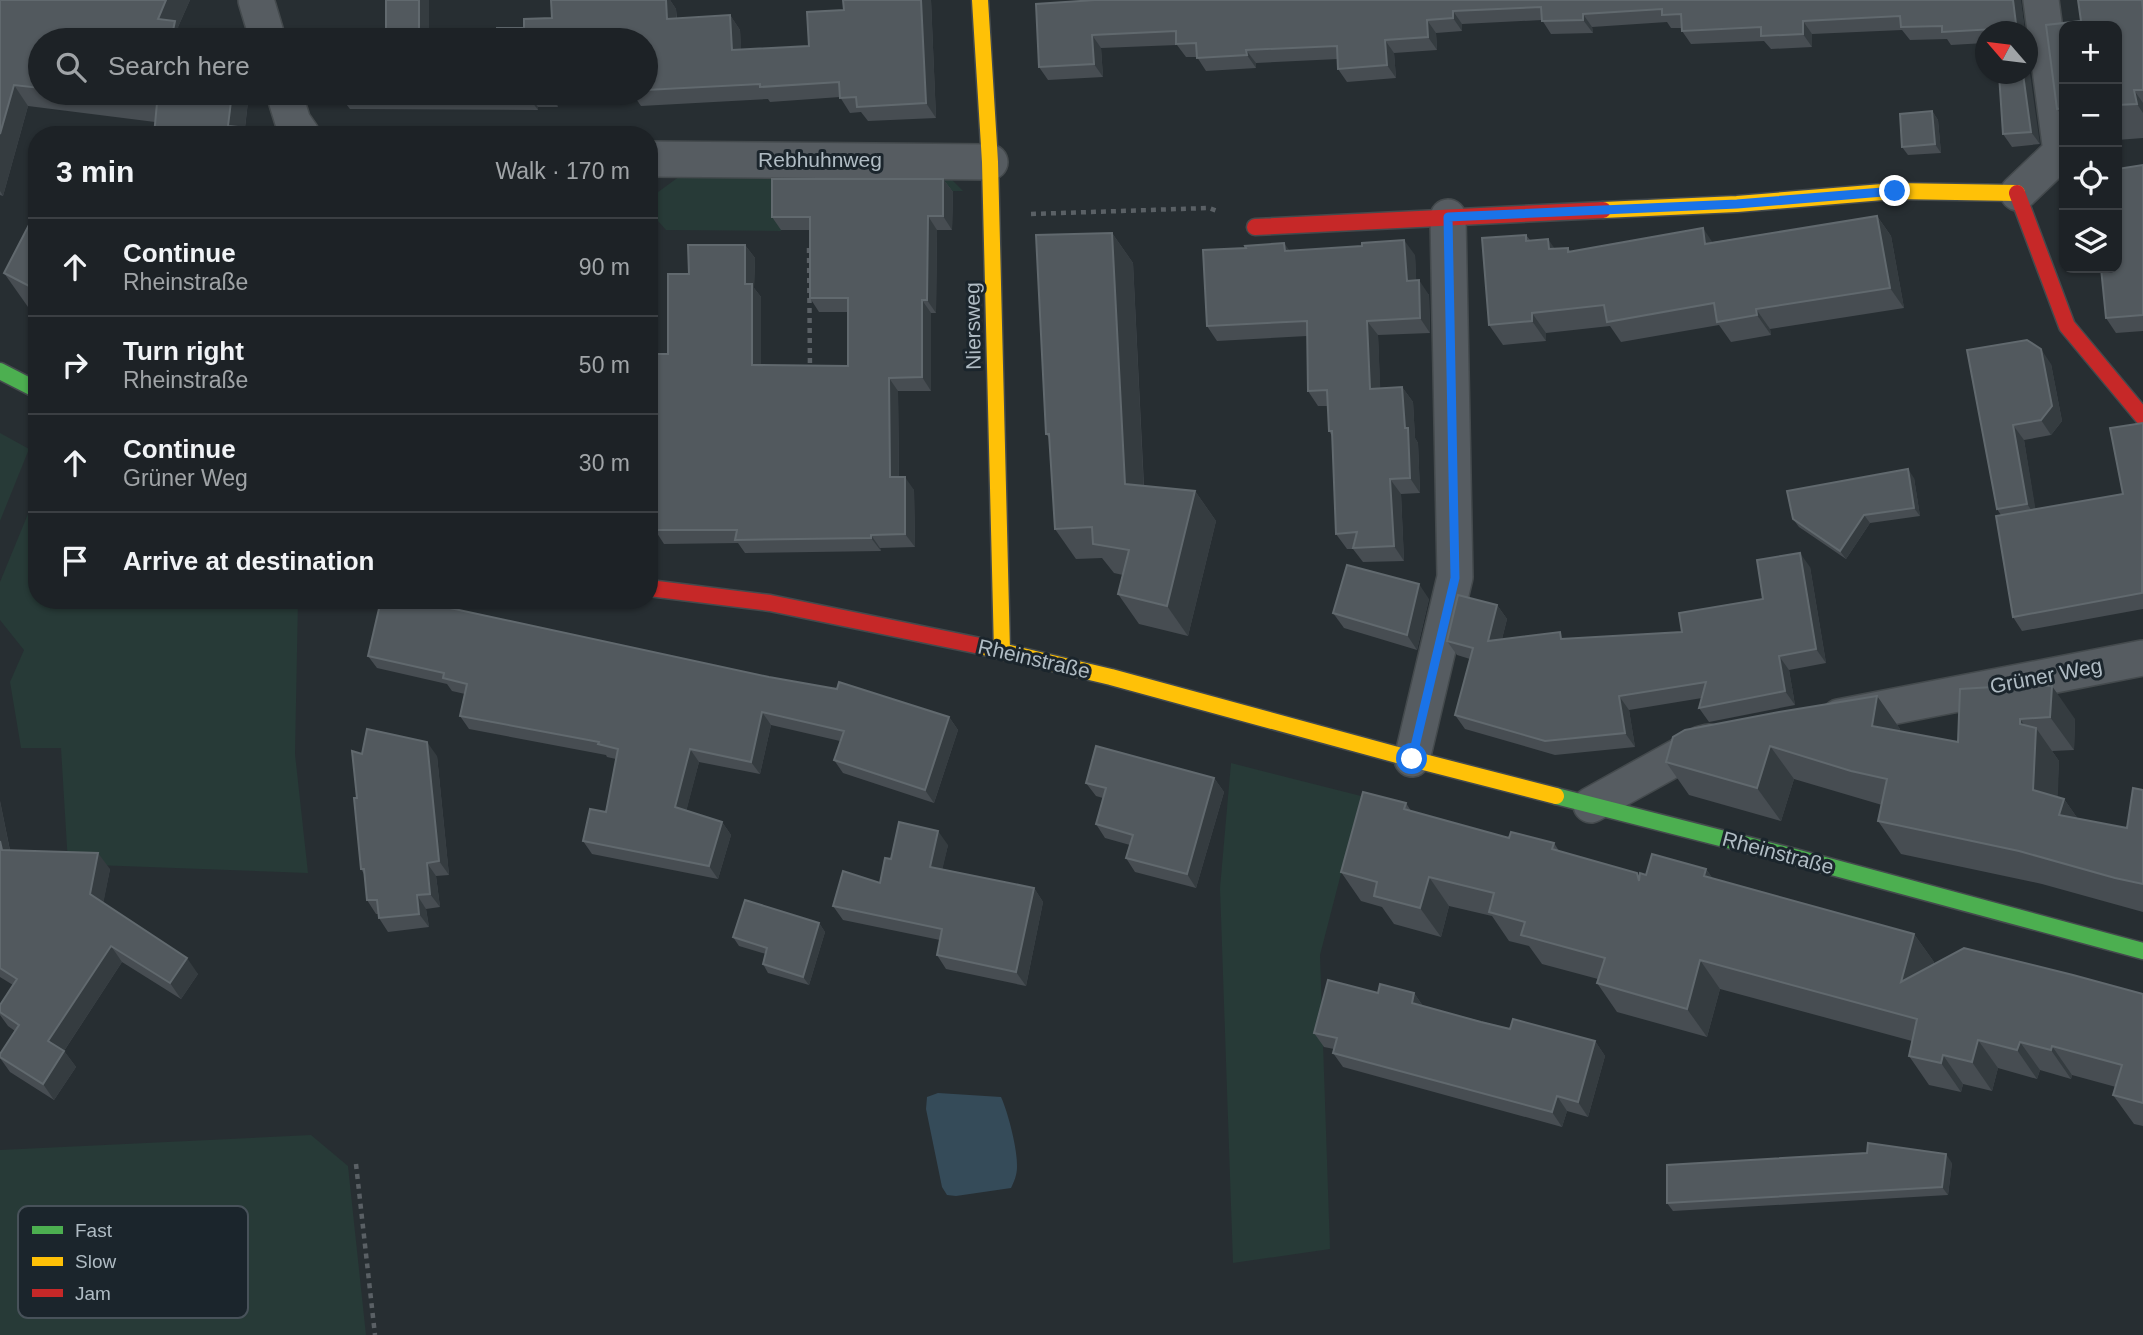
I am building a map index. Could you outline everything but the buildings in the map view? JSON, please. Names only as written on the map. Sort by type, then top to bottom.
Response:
[{"type":"street","points":[[256,0],[264,28]]},
{"type":"street","name":"Niersweg","points":[[980,0],[990,162],[1002,651]]},
{"type":"street","points":[[1255,227],[1737,204],[1895,191],[2018,192],[2061,152],[2041,0]]},
{"type":"street","points":[[288,105],[296,126]]},
{"type":"street","name":"Rebhuhnweg","points":[[658,159],[990,162]]},
{"type":"street","points":[[2018,192],[2067,326],[2143,417]]},
{"type":"street","points":[[1412,759],[1455,578],[1448,217]]},
{"type":"street","points":[[0,370],[28,385]]},
{"type":"street","name":"Rheinstraße","points":[[658,589],[770,603],[1002,651],[1111,677],[2143,951]]},
{"type":"street","name":"Grüner Weg","points":[[1805,723],[2143,658]]},
{"type":"street","points":[[1591,805],[1701,744],[1740,736]]},
{"type":"path","points":[[991,216],[1209,208],[1255,227]]},
{"type":"path","points":[[809,248],[811,377]]},
{"type":"path","points":[[356,1164],[375,1335]]},
{"type":"green space","points":[[947,175],[963,191],[781,192],[781,231],[666,230],[658,221],[658,192],[680,176]]},
{"type":"green space","points":[[0,433],[28,448],[28,451],[0,521]]},
{"type":"green space","points":[[28,514],[28,609],[298,609],[295,754],[308,873],[68,864],[61,748],[21,748],[10,682],[24,650],[0,620],[0,582]]},
{"type":"green space","points":[[1231,763],[1361,796],[1320,955],[1330,1249],[1233,1263],[1220,888]]},
{"type":"green space","points":[[311,1135],[348,1166],[366,1335],[0,1335],[0,1150]]},
{"type":"water","points":[[938,1093],[1001,1097],[1007,1112],[1017,1160],[1011,1188],[947,1195],[942,1187],[926,1109],[927,1097]]},
{"type":"traffic: fast","points":[[0,371],[28,385]]},
{"type":"traffic: fast","points":[[1556,796],[2143,951]]},
{"type":"traffic: slow","points":[[980,0],[990,162],[1002,651]]},
{"type":"traffic: slow","points":[[1603,210],[1737,204],[1895,191],[2017,193]]},
{"type":"traffic: slow","points":[[980,646],[1111,677],[1556,796]]},
{"type":"traffic: jam","points":[[2017,193],[2067,326],[2143,417]]},
{"type":"traffic: jam","points":[[1255,227],[1603,210]]},
{"type":"traffic: jam","points":[[658,589],[770,603],[980,646]]},
{"type":"route","points":[[1412,759],[1455,578],[1448,217],[1737,204],[1895,191]]}]
